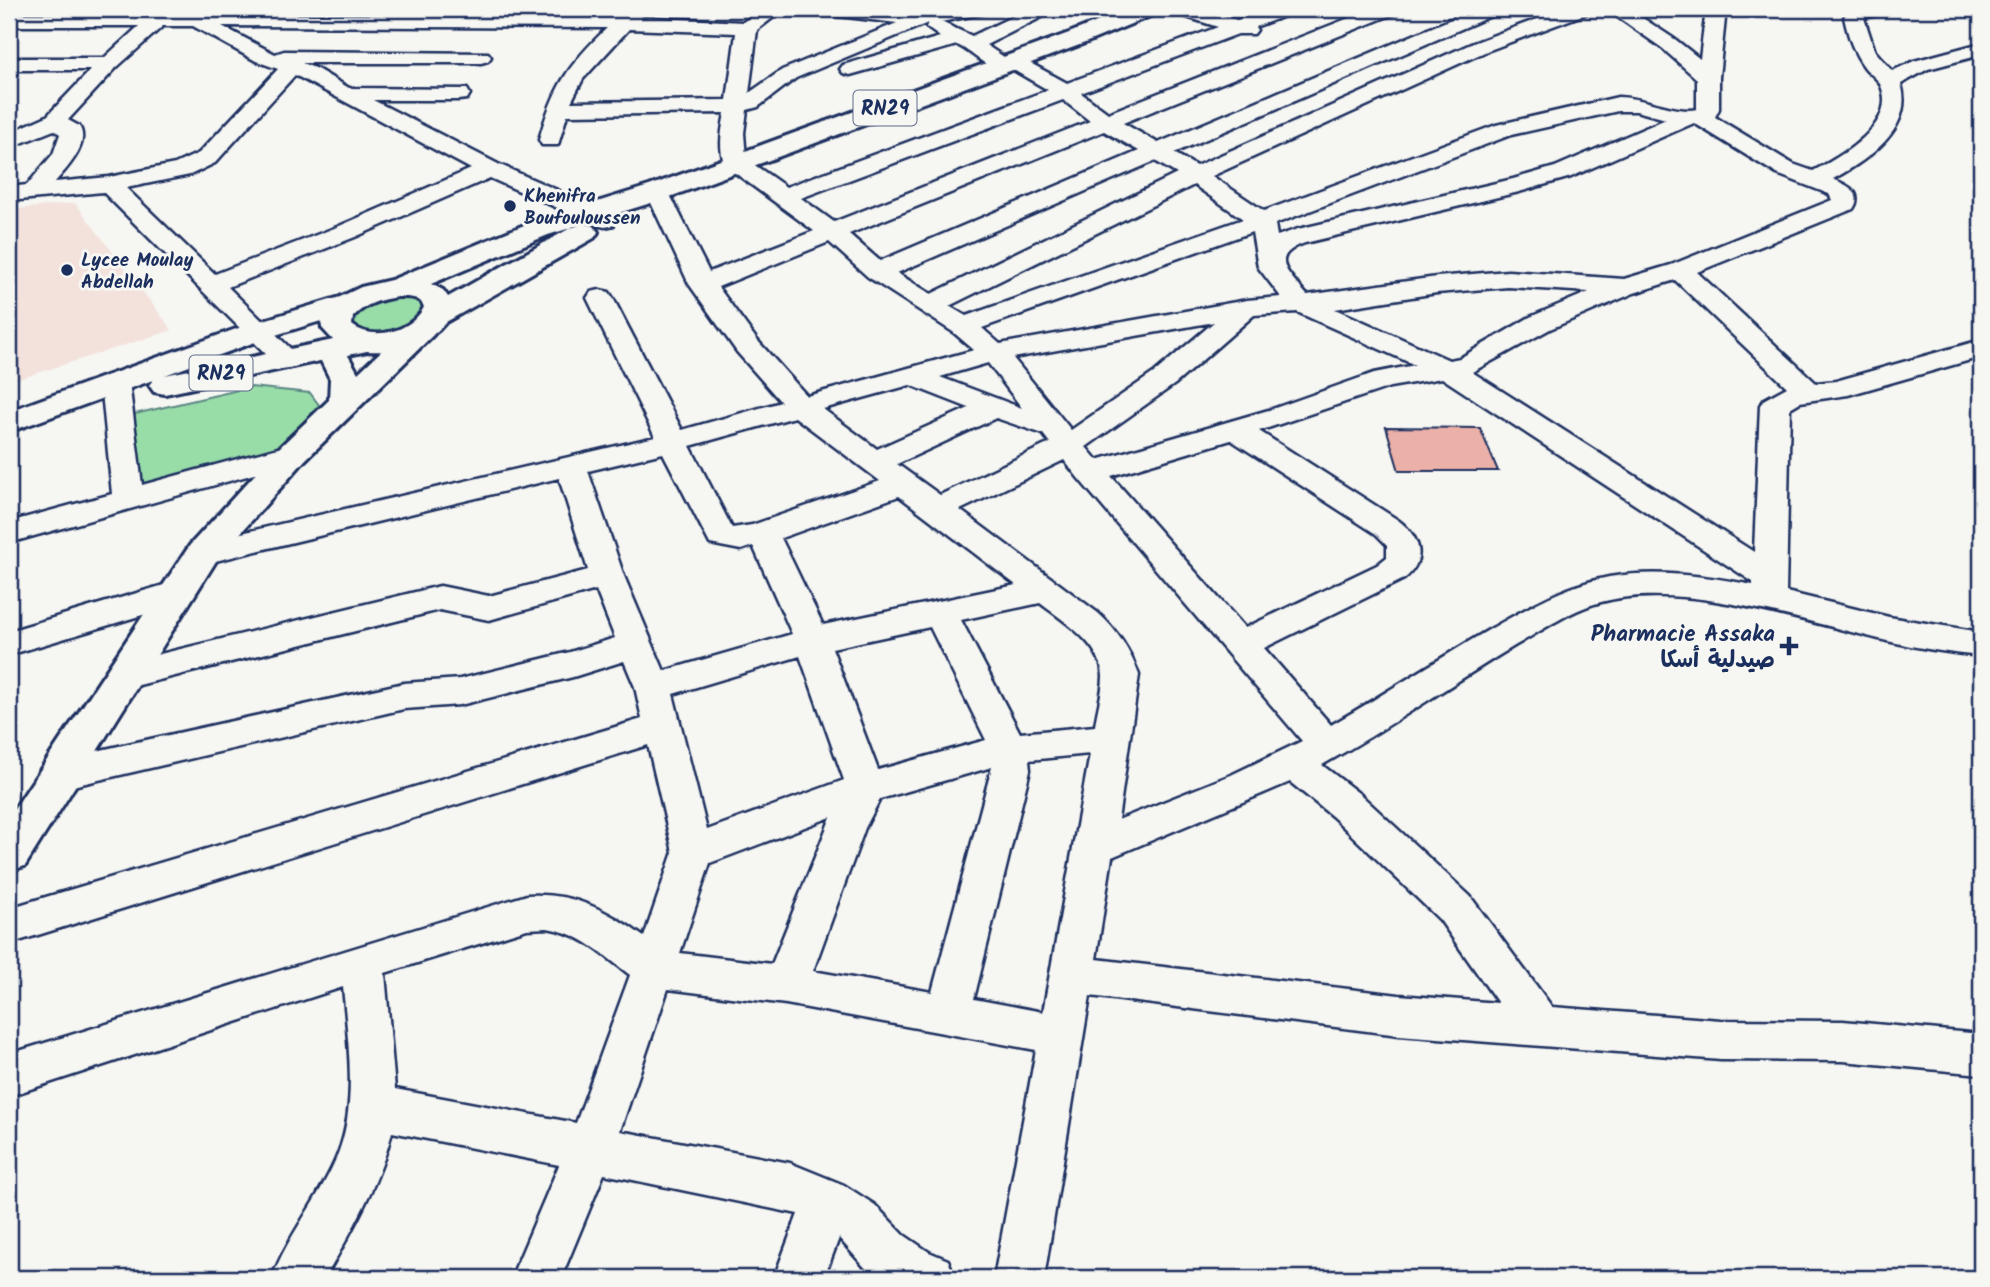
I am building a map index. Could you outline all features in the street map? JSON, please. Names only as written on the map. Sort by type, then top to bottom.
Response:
[{"type":"main road","name":"RN29","points":[[9,422],[115,388],[258,331],[348,304],[370,293],[398,288],[492,246],[605,212],[1147,9]]},
{"type":"main road","name":"RN29","points":[[115,388],[288,360],[365,342],[404,337],[605,212]]},
{"type":"main road","name":"RN29","points":[[398,288],[422,290],[432,295],[439,307],[430,322]]},
{"type":"main road","points":[[348,304],[336,320],[337,328],[352,339],[365,342]]},
{"type":"main road","points":[[9,853],[203,553],[293,453],[430,322]]},
{"type":"main road","points":[[331,351],[346,379],[345,402]]},
{"type":"street","points":[[9,20],[198,21],[632,15],[702,17],[747,28],[774,9]]},
{"type":"street","points":[[836,14],[955,16],[979,9]]},
{"type":"street","points":[[742,78],[856,69],[965,41],[1043,9]]},
{"type":"street","points":[[1181,9],[1356,67]]},
{"type":"street","points":[[782,197],[1286,9]]},
{"type":"street","points":[[702,284],[1389,9]]},
{"type":"street","points":[[877,272],[1491,9]]},
{"type":"street","points":[[930,305],[1195,175],[1480,47],[1581,9]]},
{"type":"street","points":[[1616,9],[1669,44],[1708,77]]},
{"type":"street","points":[[1271,258],[1274,250],[1284,242],[1307,234],[1519,185],[1563,172],[1706,114],[1716,9]]},
{"type":"street","points":[[1814,180],[1842,167],[1876,138],[1891,117],[1894,100],[1890,81],[1865,53],[1854,31],[1854,17],[1858,12],[1878,9]]},
{"type":"street","points":[[927,14],[965,41],[1065,91],[1107,123],[1195,175],[1262,221],[1271,267],[1299,303],[1448,370],[1573,447],[1769,588],[1902,634],[1981,644]]},
{"type":"street","points":[[558,109],[736,106],[750,102],[789,74],[927,14]]},
{"type":"street","points":[[550,140],[558,109],[569,83],[632,15]]},
{"type":"street","points":[[9,141],[55,121],[109,64],[158,20]]},
{"type":"street","points":[[198,21],[263,57],[310,73],[344,94],[490,169],[605,212]]},
{"type":"street","points":[[747,28],[733,133],[735,162],[833,233],[877,272],[963,326],[994,353],[1061,437],[1240,645],[1347,806],[1455,908],[1540,1026]]},
{"type":"street","points":[[1344,28],[1403,47]]},
{"type":"street","points":[[789,74],[790,62],[808,45]]},
{"type":"street","points":[[1890,81],[1921,65],[1981,49]]},
{"type":"street","points":[[263,57],[481,57]]},
{"type":"street","points":[[9,64],[109,64]]},
{"type":"street","points":[[9,194],[109,184],[183,170],[206,158],[290,68]]},
{"type":"street","points":[[344,94],[459,94]]},
{"type":"street","points":[[963,326],[1262,221],[1488,135],[1541,120],[1629,103],[1693,118],[1785,169],[1844,193],[1844,204],[1680,270],[1625,287],[1540,323],[1468,365],[1384,379],[1236,429],[1090,471]]},
{"type":"street","points":[[34,192],[67,148],[72,136],[71,131],[55,121]]},
{"type":"street","points":[[209,285],[346,232],[490,169]]},
{"type":"street","points":[[109,184],[288,360]]},
{"type":"street","points":[[659,192],[702,284],[747,346],[802,407],[873,463],[905,483],[1047,590],[1097,631],[1112,649],[1121,675],[1019,1278]]},
{"type":"street","points":[[1680,270],[1808,391]]},
{"type":"street","points":[[203,553],[671,443],[994,353],[1247,309],[1335,301],[1412,288],[1489,280],[1625,287]]},
{"type":"street","points":[[600,299],[721,537],[740,539],[763,533],[905,483]]},
{"type":"street","points":[[937,509],[1165,379],[1247,309]]},
{"type":"street","points":[[1769,588],[1775,405],[1783,397],[1808,391],[1838,390],[1981,348]]},
{"type":"street","points":[[912,376],[1061,437]]},
{"type":"street","points":[[115,388],[128,499]]},
{"type":"street","points":[[873,463],[994,408]]},
{"type":"street","points":[[1236,429],[1387,527],[1401,538],[1405,547],[1404,556],[1397,568],[1240,645]]},
{"type":"street","points":[[9,533],[293,453]]},
{"type":"street","points":[[536,1278],[589,1150],[693,852],[657,707],[636,644],[607,576],[571,467]]},
{"type":"street","points":[[763,533],[812,640],[866,788],[845,828],[786,985]]},
{"type":"street","points":[[123,676],[440,598],[453,598],[474,608],[489,608],[607,576]]},
{"type":"street","points":[[1094,847],[1310,753],[1470,656],[1574,598],[1611,588],[1652,586],[1736,593],[1769,588]]},
{"type":"street","points":[[9,926],[657,707],[812,640],[1047,590]]},
{"type":"street","points":[[9,643],[174,594]]},
{"type":"street","points":[[940,613],[1009,748],[1011,770],[948,1014]]},
{"type":"street","points":[[60,774],[404,696],[460,692],[573,664],[636,644]]},
{"type":"street","points":[[693,852],[866,788],[1009,748],[1112,738]]},
{"type":"street","points":[[9,1075],[362,961],[527,912],[546,910],[581,916],[654,969],[786,985],[1061,1035]]},
{"type":"street","points":[[297,1278],[360,1160],[372,1106],[362,961]]},
{"type":"street","points":[[1070,975],[1399,1015],[1721,1040],[1843,1041],[1981,1054]]},
{"type":"street","points":[[372,1106],[790,1188],[827,1202],[858,1222],[886,1253],[911,1270],[930,1278]]},
{"type":"street","points":[[799,1278],[827,1202]]},
{"type":"shaded area","name":"Lycee Moulay Abdellah","points":[[75,203],[172,330],[9,382],[9,210]]},
{"type":"green space","points":[[391,296],[413,297],[425,306],[425,312],[409,324],[381,334],[362,332],[353,326],[351,320],[360,307]]},
{"type":"green space","points":[[251,387],[310,393],[319,405],[279,449],[137,488],[126,416]]},
{"type":"building","points":[[1386,427],[1480,428],[1498,471],[1399,471]]},
{"type":"place","name":"Khenifra Boufouloussen","points":[[510,206]]},
{"type":"place","name":"Lycee Moulay Abdellah","points":[[67,270]]},
{"type":"place","name":"Pharmacie Assaka صيدلية أسكا","points":[[1789,646]]}]
